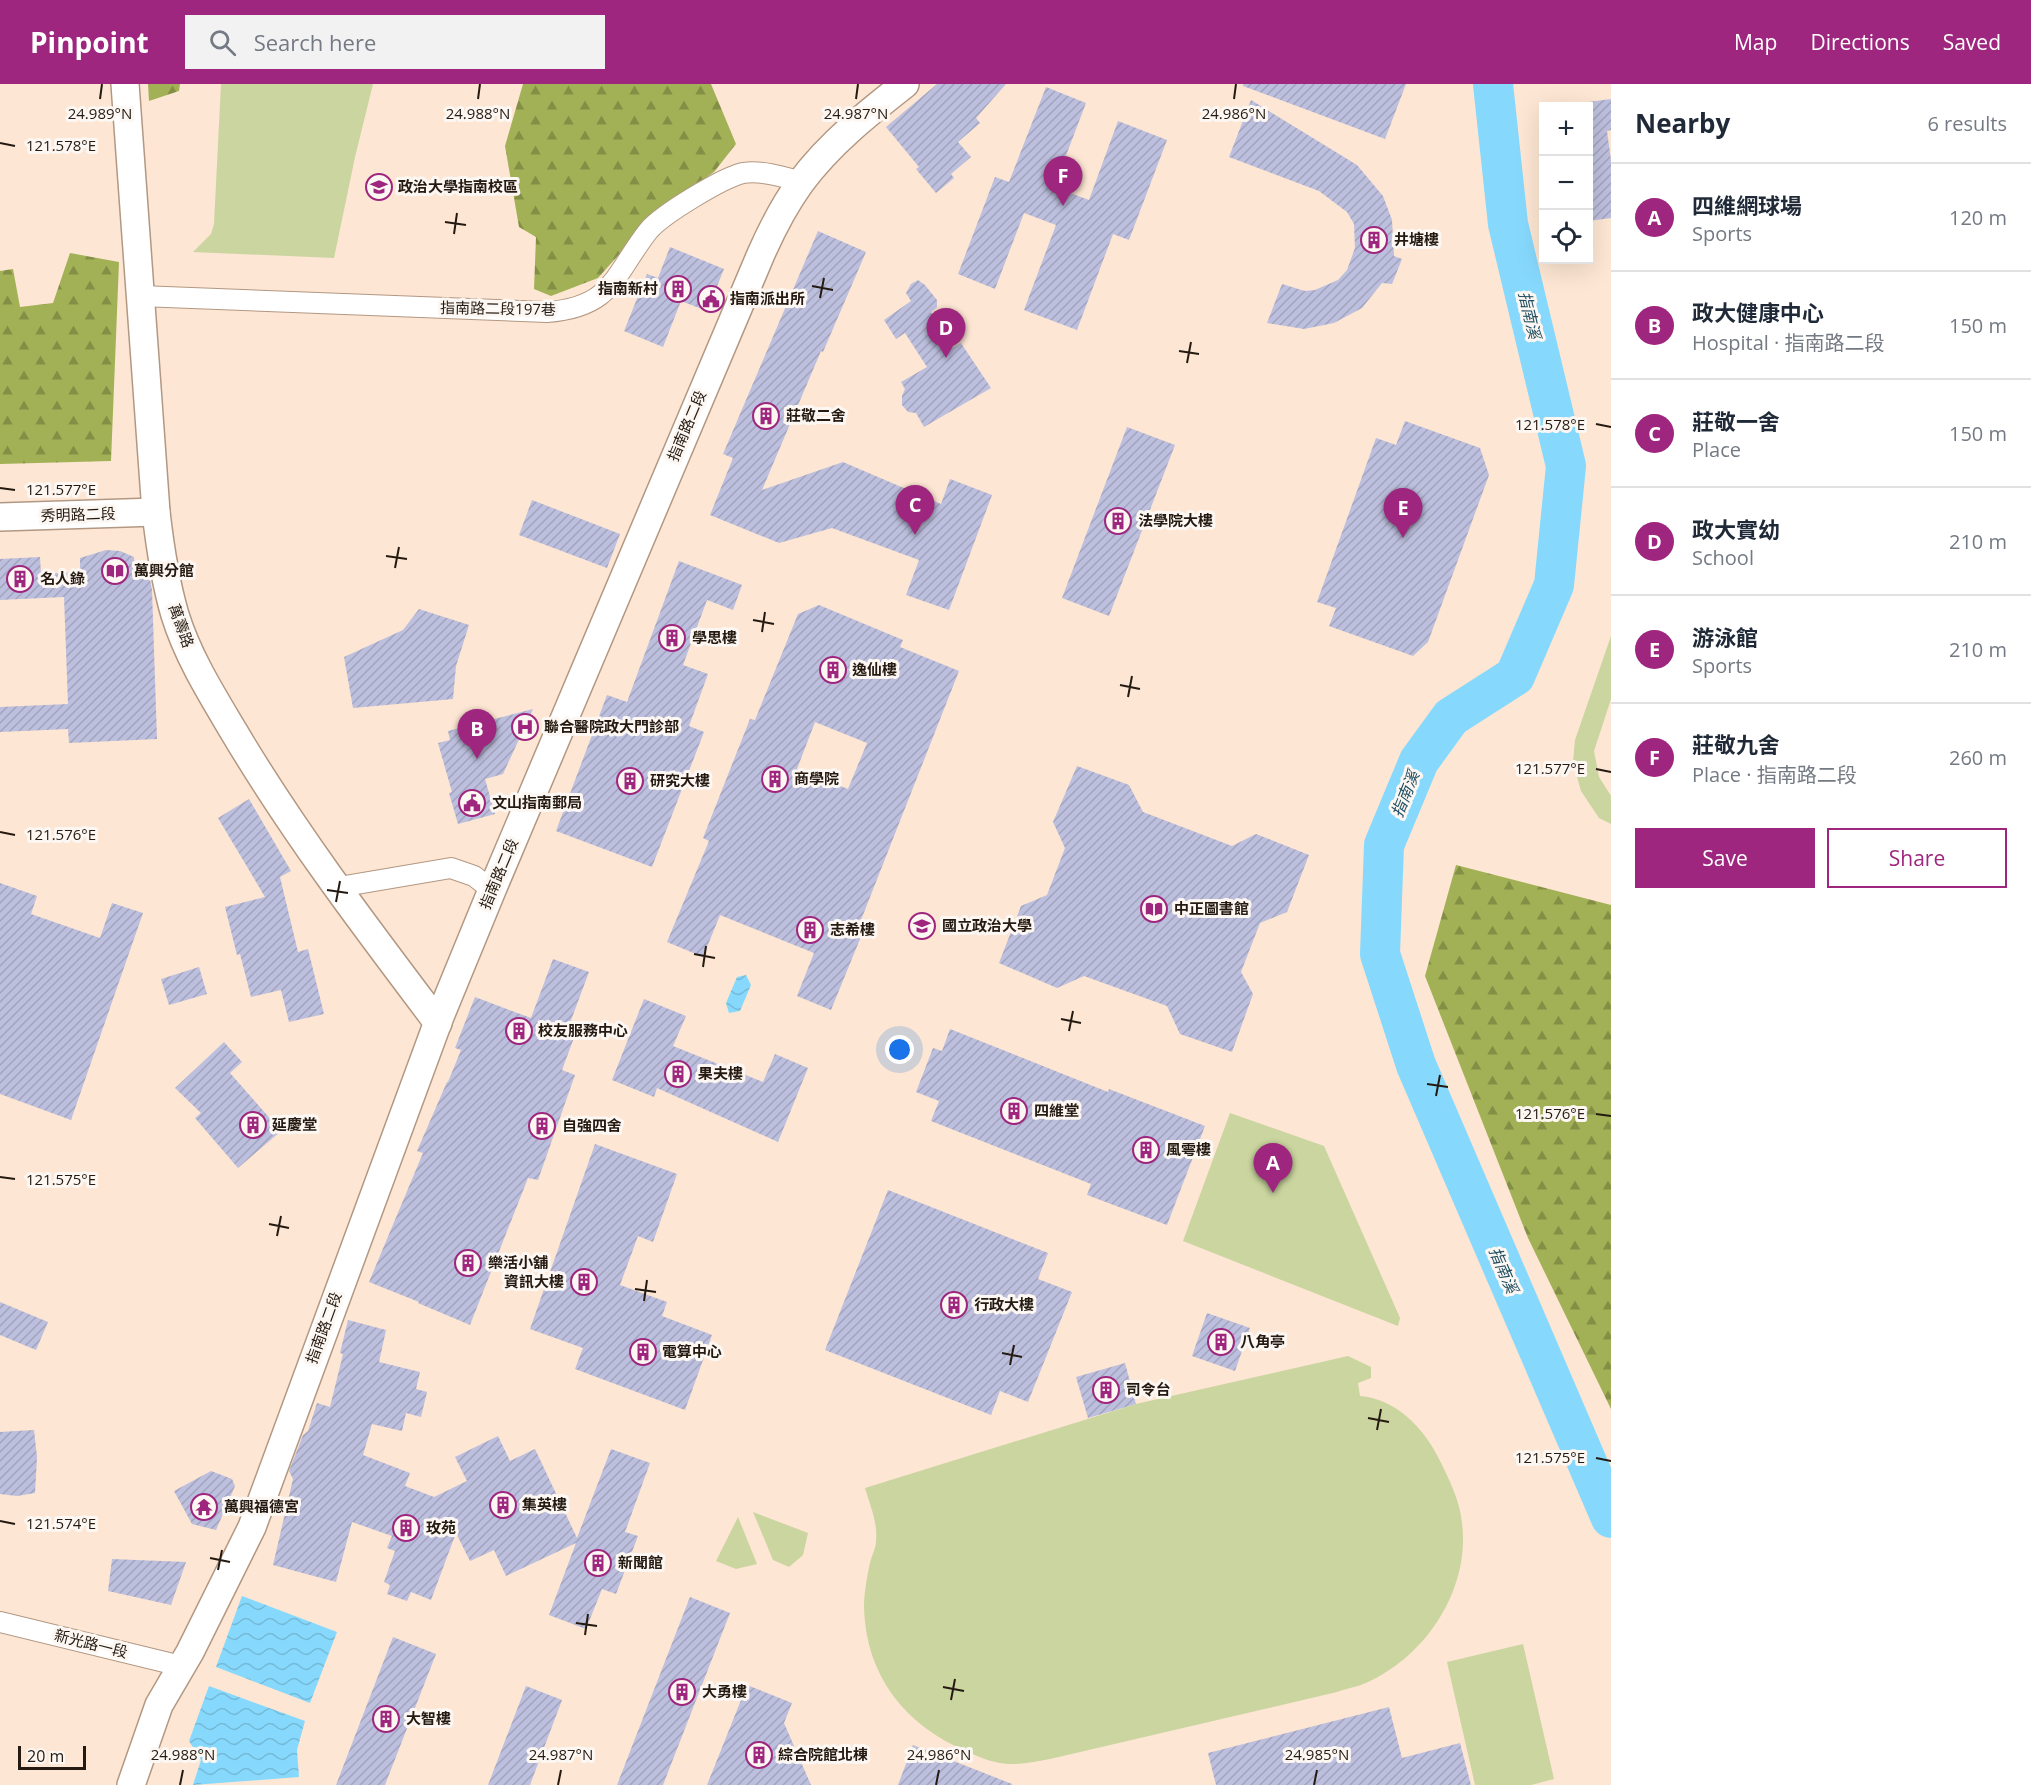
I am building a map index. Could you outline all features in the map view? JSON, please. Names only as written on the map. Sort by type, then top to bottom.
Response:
[{"type":"street","name":"萬壽路","points":[[125,84],[156,512],[166,578],[175,616],[187,647],[207,685],[258,772],[438,1023]]},
{"type":"street","name":"指南路二段","points":[[131,1785],[159,1705],[252,1527],[438,1023],[733,316],[773,227],[802,182],[850,130],[905,84]]},
{"type":"street","name":"指南路二段197巷","points":[[140,296],[548,312],[566,310],[582,306],[614,284],[651,228],[663,217],[721,181],[743,173],[755,173],[802,182]]},
{"type":"street","name":"秀明路二段","points":[[0,517],[156,512]]},
{"type":"street","points":[[339,887],[451,868],[474,876],[492,890]]},
{"type":"street","name":"新光路一段","points":[[0,1622],[181,1666]]},
{"type":"green space","points":[[148,84],[180,84],[179,91],[149,101]]},
{"type":"green space","points":[[221,84],[373,84],[334,258],[193,252],[211,234],[214,224]]},
{"type":"green space","points":[[523,84],[711,84],[736,144],[714,172],[656,213],[598,278],[551,296],[534,289],[536,237],[519,227],[505,146]]},
{"type":"green space","points":[[70,253],[119,262],[111,461],[0,464],[0,271],[13,269],[20,307],[53,303]]},
{"type":"green space","points":[[1611,636],[1611,699],[1594,751],[1599,777],[1611,796],[1611,824],[1599,818],[1581,791],[1573,762],[1575,740]]},
{"type":"green space","points":[[1456,865],[1611,905],[1611,1409],[1528,1238],[1425,976]]},
{"type":"green space","points":[[1230,1113],[1324,1146],[1400,1318],[1398,1326],[1183,1241]]},
{"type":"green space","points":[[1348,1356],[1371,1367],[1371,1378],[1358,1383],[1360,1396],[1373,1398],[1397,1409],[1425,1436],[1450,1482],[1461,1515],[1463,1547],[1452,1593],[1428,1635],[1393,1668],[1368,1682],[1337,1692],[1050,1759],[1018,1764],[987,1760],[944,1740],[907,1712],[893,1695],[881,1676],[866,1633],[865,1597],[875,1546],[876,1528],[865,1488],[1136,1404]]},
{"type":"green space","points":[[753,1512],[808,1533],[803,1555],[789,1567],[773,1560]]},
{"type":"green space","points":[[738,1517],[757,1564],[736,1569],[716,1561]]},
{"type":"green space","points":[[1523,1644],[1554,1779],[1531,1785],[1475,1785],[1447,1662]]},
{"type":"water","points":[[746,975],[751,985],[740,1011],[729,1013],[726,1003],[737,977]]},
{"type":"water","points":[[242,1596],[337,1632],[310,1703],[216,1667]]},
{"type":"water","points":[[209,1686],[305,1721],[297,1750],[299,1777],[193,1785],[201,1760],[189,1741]]},
{"type":"building","points":[[937,84],[1006,84],[976,118],[980,123],[958,142],[971,157],[951,174],[954,178],[936,193],[916,169],[919,167],[886,127]]},
{"type":"building","points":[[1243,84],[1406,84],[1385,139],[1243,86]]},
{"type":"building","points":[[1046,87],[1086,103],[1054,187],[1089,200],[1118,121],[1167,140],[1129,240],[1113,234],[1077,330],[1024,310],[1056,225],[1024,213],[995,289],[958,274],[995,177],[1009,182]]},
{"type":"building","points":[[1611,99],[1611,130],[1607,131],[1611,160],[1611,218],[1593,220],[1593,102],[1588,102]]},
{"type":"building","name":"井塘樓","points":[[1251,100],[1357,165],[1383,196],[1392,220],[1394,256],[1402,259],[1392,284],[1382,283],[1362,308],[1334,323],[1304,329],[1267,323],[1282,284],[1305,291],[1315,290],[1338,280],[1347,270],[1355,248],[1354,224],[1347,212],[1319,191],[1229,157]]},
{"type":"building","points":[[818,231],[866,252],[762,490],[843,462],[941,504],[950,479],[992,495],[949,610],[906,595],[919,560],[832,528],[779,543],[710,515],[733,458],[723,454]]},
{"type":"building","name":"指南新村","points":[[670,247],[724,269],[707,311],[681,301],[663,347],[624,331],[647,274],[658,278]]},
{"type":"building","points":[[918,280],[937,300],[937,307],[931,312],[951,349],[961,343],[991,388],[924,427],[916,413],[908,412],[902,405],[905,389],[901,382],[927,367],[905,333],[896,339],[884,320],[911,301],[906,293],[911,284]]},
{"type":"building","points":[[1405,421],[1480,448],[1489,475],[1428,642],[1413,656],[1329,626],[1336,608],[1317,602],[1376,438],[1396,445]]},
{"type":"building","name":"法學院大樓","points":[[1127,427],[1175,445],[1109,616],[1062,598]]},
{"type":"building","points":[[532,500],[620,534],[607,568],[519,535]]},
{"type":"building","points":[[106,550],[120,551],[134,557],[135,574],[149,574],[152,590],[157,739],[69,743],[68,729],[0,732],[0,707],[68,704],[64,597],[0,600],[0,559],[40,557],[41,574],[80,572],[80,558]]},
{"type":"building","name":"研究大樓","points":[[679,561],[742,585],[733,610],[707,600],[683,665],[708,674],[689,726],[704,732],[652,867],[556,831],[607,695],[627,702]]},
{"type":"building","points":[[819,605],[903,640],[900,647],[959,671],[861,920],[867,922],[831,1010],[797,996],[814,953],[720,915],[703,957],[667,942],[709,841],[703,838],[750,719],[755,720],[798,614]],"holes":[[[815,722],[867,743],[848,789],[797,769]]]},
{"type":"building","points":[[419,609],[469,625],[456,666],[453,699],[353,708],[344,657],[403,630]]},
{"type":"building","points":[[533,709],[503,774],[485,779],[495,814],[458,824],[449,793],[452,792],[438,743],[450,740],[448,731]]},
{"type":"building","name":"中正圖書館","points":[[1077,766],[1129,785],[1143,812],[1232,846],[1256,834],[1309,855],[1287,912],[1260,923],[1241,972],[1253,994],[1232,1052],[1180,1034],[1167,1006],[1084,976],[1057,988],[999,963],[1021,906],[1047,895],[1065,848],[1053,822]]},
{"type":"building","points":[[249,799],[291,871],[280,877],[298,952],[308,949],[324,1014],[289,1022],[281,990],[251,997],[225,907],[265,897],[218,818]]},
{"type":"building","points":[[0,883],[37,896],[31,914],[100,938],[112,903],[143,913],[71,1120],[0,1094]]},
{"type":"building","points":[[553,959],[589,972],[567,1031],[575,1035],[562,1070],[575,1075],[538,1180],[528,1178],[470,1325],[369,1282],[423,1153],[417,1151],[461,1050],[455,1048],[475,997],[531,1018]]},
{"type":"building","points":[[199,967],[207,994],[169,1005],[161,979]]},
{"type":"building","name":"果夫樓","points":[[644,999],[686,1016],[673,1046],[763,1082],[775,1054],[808,1068],[778,1142],[657,1088],[654,1097],[612,1080]]},
{"type":"building","points":[[950,1029],[1108,1092],[1109,1089],[1205,1126],[1167,1225],[1087,1195],[1091,1184],[931,1121],[939,1101],[916,1092],[933,1048],[942,1051]]},
{"type":"building","points":[[224,1042],[242,1062],[230,1073],[281,1131],[238,1168],[195,1118],[201,1113],[175,1088]]},
{"type":"building","points":[[595,1144],[677,1174],[653,1242],[638,1236],[620,1285],[667,1302],[662,1316],[712,1335],[685,1410],[575,1369],[583,1348],[530,1329]]},
{"type":"building","name":"行政大樓","points":[[888,1190],[1048,1253],[1038,1279],[1072,1292],[1028,1402],[1000,1391],[991,1415],[825,1350]]},
{"type":"building","points":[[0,1302],[48,1322],[36,1350],[0,1335]]},
{"type":"building","name":"八角亭","points":[[1207,1313],[1250,1328],[1235,1371],[1192,1356]]},
{"type":"building","points":[[348,1320],[386,1330],[379,1362],[420,1372],[416,1389],[427,1392],[421,1417],[406,1413],[402,1431],[372,1424],[363,1455],[410,1473],[405,1486],[434,1497],[467,1481],[455,1457],[498,1436],[510,1461],[535,1449],[577,1538],[611,1449],[650,1463],[625,1532],[638,1536],[616,1594],[602,1589],[586,1629],[549,1615],[576,1543],[506,1576],[494,1550],[470,1561],[456,1533],[431,1600],[411,1592],[407,1601],[387,1594],[390,1585],[384,1582],[395,1551],[387,1548],[392,1536],[352,1522],[336,1582],[273,1565],[293,1479],[289,1471],[303,1435],[308,1431],[317,1403],[330,1407],[343,1354],[340,1353]]},
{"type":"building","name":"司令台","points":[[1125,1363],[1136,1404],[1088,1418],[1076,1377]]},
{"type":"building","points":[[34,1430],[37,1457],[35,1493],[17,1496],[0,1494],[0,1432]]},
{"type":"building","name":"萬興福德宮","points":[[211,1471],[232,1479],[235,1486],[216,1530],[192,1524],[174,1491]]},
{"type":"building","points":[[112,1559],[186,1562],[171,1605],[108,1591]]},
{"type":"building","name":"大勇樓","points":[[690,1597],[730,1613],[663,1785],[617,1785]]},
{"type":"building","name":"大智樓","points":[[393,1637],[436,1654],[385,1785],[336,1785]]},
{"type":"building","name":"綜合院館北棟","points":[[747,1685],[792,1703],[784,1723],[811,1785],[707,1785]]},
{"type":"building","points":[[526,1686],[562,1700],[530,1785],[488,1785]]},
{"type":"building","points":[[1389,1707],[1402,1758],[1460,1743],[1471,1785],[1216,1785],[1208,1753]]},
{"type":"building","points":[[913,1745],[1012,1784],[1012,1785],[898,1785]]},
{"type":"waterway","name":"指南溪","points":[[1493,84],[1508,224],[1566,466],[1554,585],[1515,676],[1451,717],[1419,761],[1384,845],[1380,954],[1416,1065],[1611,1518]]},
{"type":"place","name":"政治大學指南校區","points":[[379,187]]},
{"type":"place","name":"莊敬九舍","points":[[1063,206]]},
{"type":"place","name":"井塘樓","points":[[1374,240]]},
{"type":"place","name":"指南新村","points":[[678,289]]},
{"type":"place","name":"指南派出所","points":[[711,299]]},
{"type":"place","name":"政大實幼","points":[[946,358]]},
{"type":"place","name":"莊敬二舍","points":[[766,416]]},
{"type":"place","name":"法學院大樓","points":[[1118,521]]},
{"type":"place","name":"莊敬一舍","points":[[915,535]]},
{"type":"place","name":"游泳館","points":[[1403,538]]},
{"type":"place","name":"萬興分館","points":[[115,571]]},
{"type":"place","name":"名人錄","points":[[20,579]]},
{"type":"place","name":"學思樓","points":[[672,638]]},
{"type":"place","name":"逸仙樓","points":[[833,670]]},
{"type":"place","name":"聯合醫院政大門診部","points":[[525,727]]},
{"type":"place","name":"政大健康中心","points":[[477,759]]},
{"type":"place","name":"商學院","points":[[775,779]]},
{"type":"place","name":"研究大樓","points":[[630,781]]},
{"type":"place","name":"文山指南郵局","points":[[472,803]]},
{"type":"place","name":"中正圖書館","points":[[1154,909]]},
{"type":"place","name":"國立政治大學","points":[[922,926]]},
{"type":"place","name":"志希樓","points":[[810,930]]},
{"type":"place","name":"校友服務中心","points":[[519,1031]]},
{"type":"place","name":"果夫樓","points":[[678,1074]]},
{"type":"place","name":"四維堂","points":[[1014,1111]]},
{"type":"place","name":"延慶堂","points":[[253,1125]]},
{"type":"place","name":"自強四舍","points":[[542,1126]]},
{"type":"place","name":"風雩樓","points":[[1146,1150]]},
{"type":"place","name":"四維網球場","points":[[1273,1193]]},
{"type":"place","name":"樂活小舖","points":[[468,1263]]},
{"type":"place","name":"資訊大樓","points":[[584,1282]]},
{"type":"place","name":"行政大樓","points":[[954,1305]]},
{"type":"place","name":"八角亭","points":[[1221,1342]]},
{"type":"place","name":"電算中心","points":[[643,1352]]},
{"type":"place","name":"司令台","points":[[1106,1390]]},
{"type":"place","name":"集英樓","points":[[503,1505]]},
{"type":"place","name":"萬興福德宮","points":[[204,1507]]},
{"type":"place","name":"玫苑","points":[[406,1528]]},
{"type":"place","name":"新聞館","points":[[598,1563]]},
{"type":"place","name":"大勇樓","points":[[682,1692]]},
{"type":"place","name":"大智樓","points":[[386,1719]]},
{"type":"place","name":"綜合院館北棟","points":[[759,1755]]}]
